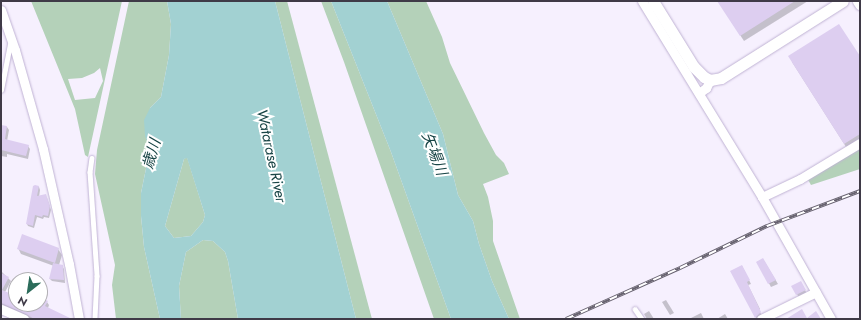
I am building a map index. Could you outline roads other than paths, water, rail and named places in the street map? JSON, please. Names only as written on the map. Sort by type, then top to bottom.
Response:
[{"type":"street","points":[[642,1],[762,197],[831,319]]},
{"type":"street","points":[[652,1],[694,67],[704,77],[710,80],[721,78],[843,1]]},
{"type":"street","points":[[1,10],[10,34],[43,149],[80,319]]},
{"type":"street","points":[[699,93],[706,88],[710,80]]},
{"type":"street","points":[[762,197],[800,179],[860,143]]},
{"type":"street","points":[[761,319],[816,292]]},
{"type":"street","points":[[1,309],[24,319]]},
{"type":"lane","points":[[1,90],[10,50],[10,34]]},
{"type":"lane","points":[[92,158],[90,172],[97,276],[95,319]]},
{"type":"lane","points":[[635,309],[642,319]]},
{"type":"water","points":[[167,1],[275,1],[356,319],[238,319],[228,261],[225,252],[213,241],[203,240],[186,252],[179,286],[181,319],[160,319],[144,247],[141,216],[141,193],[150,149],[145,136],[144,120],[150,108],[161,97],[169,55],[171,24]],"holes":[[[187,158],[205,215],[203,222],[191,236],[174,238],[165,226],[184,159]]]},
{"type":"water","name":"矢場川","points":[[331,1],[387,1],[443,134],[458,195],[473,221],[479,244],[492,281],[509,319],[451,319],[391,152]]},
{"type":"railway","points":[[566,319],[680,268],[767,226],[860,191]]},
{"type":"water label","name":"歳川","points":[[152,154]]},
{"type":"water label","name":"Watarase River","points":[[271,156]]}]
